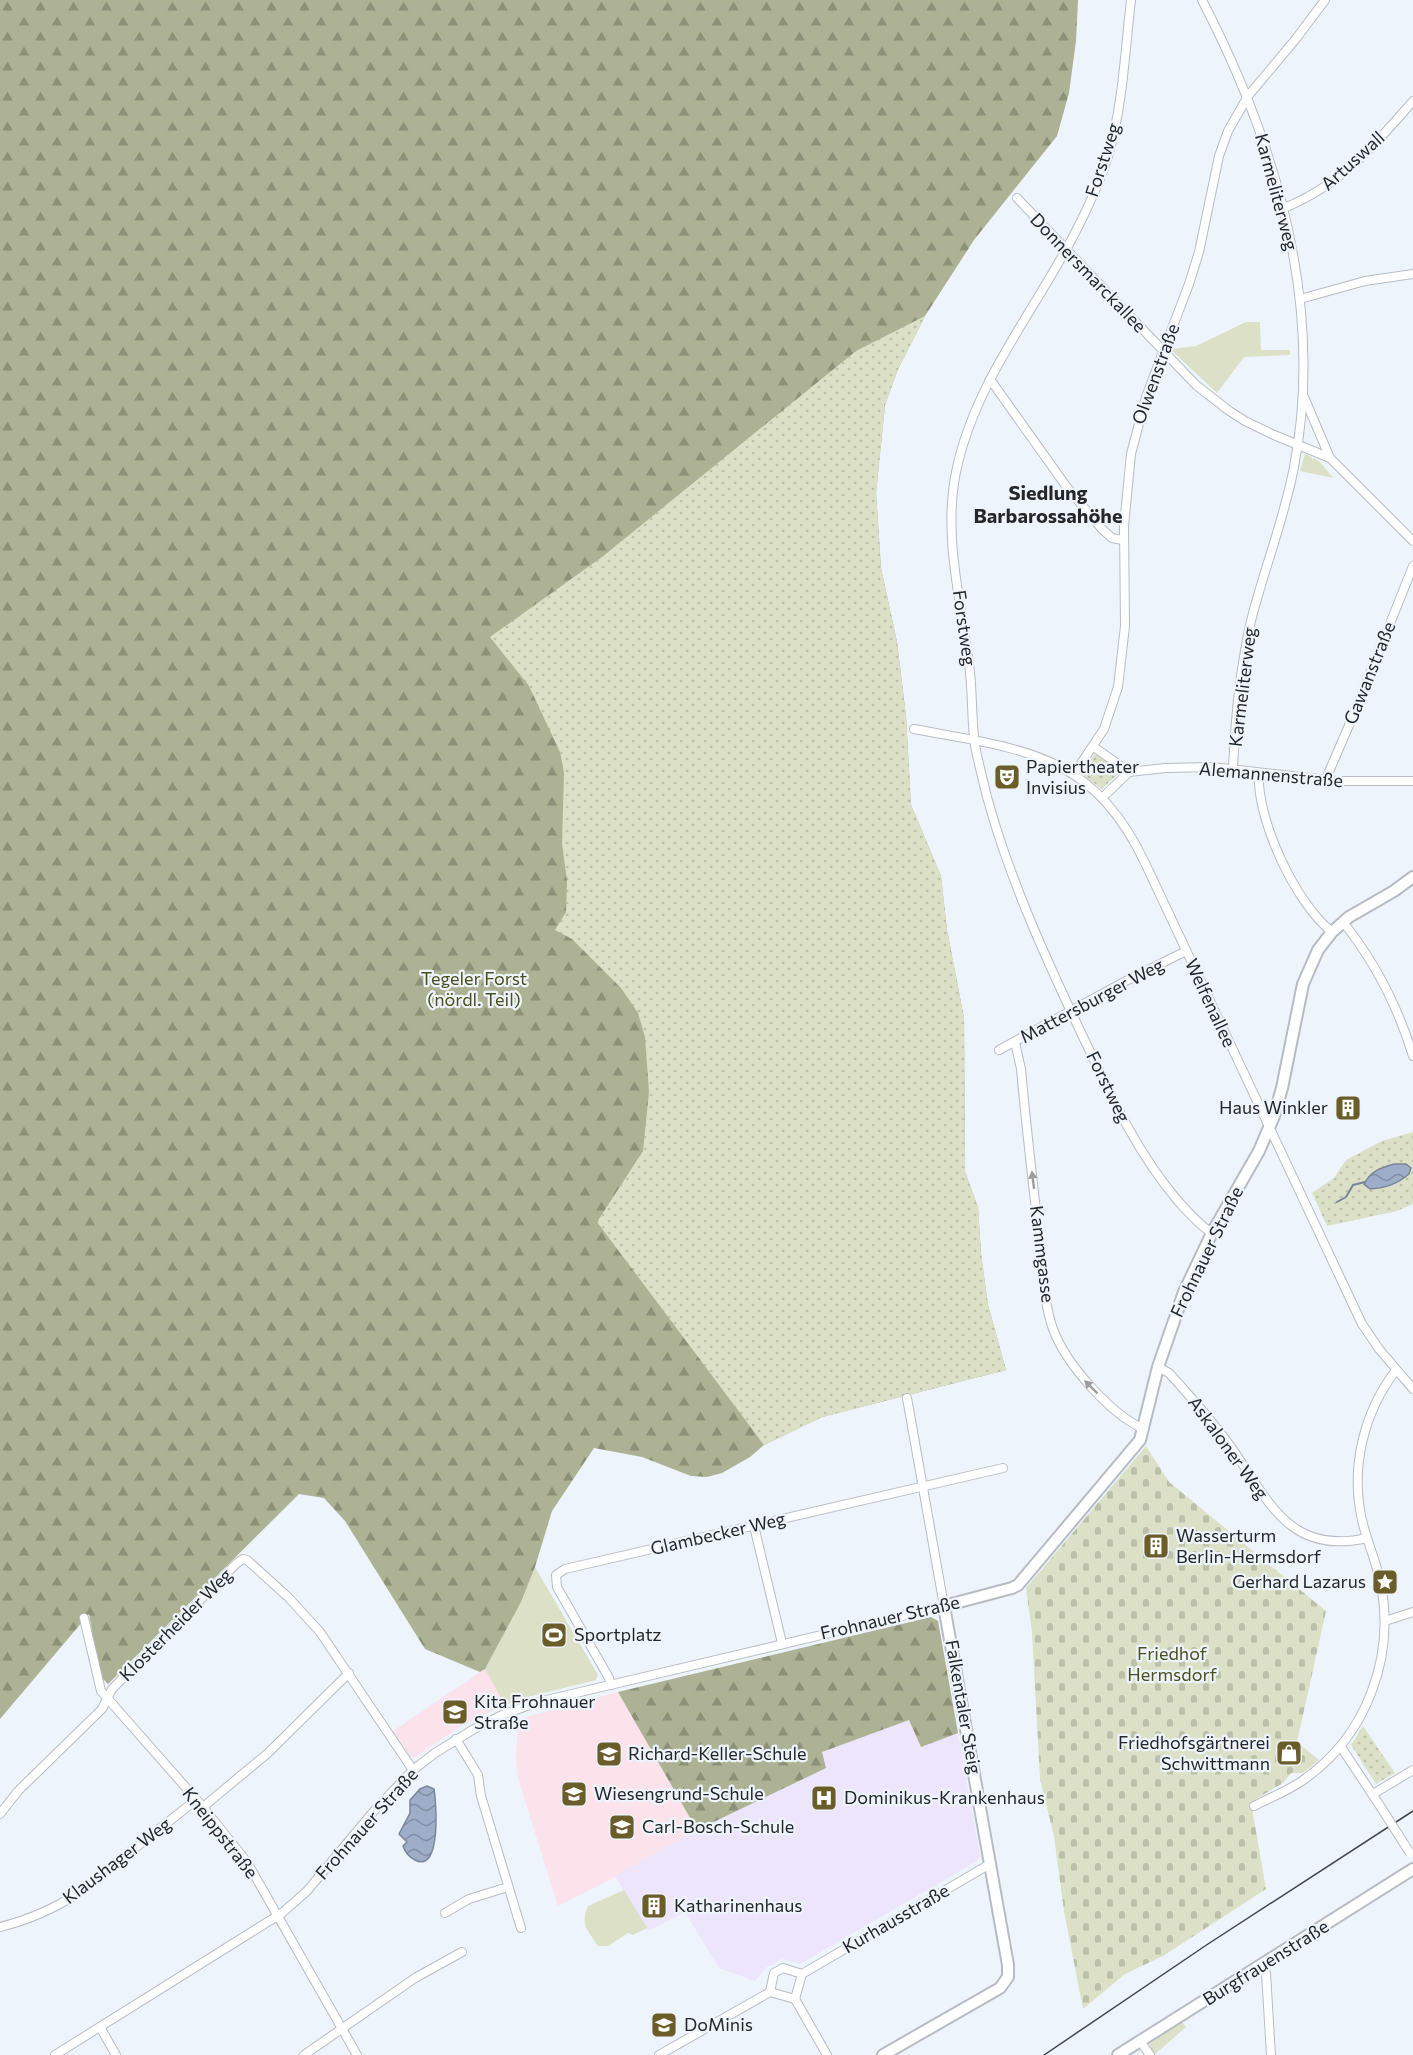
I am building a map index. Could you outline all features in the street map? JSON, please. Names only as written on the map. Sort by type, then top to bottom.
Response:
[{"type":"street","name":"Forstweg","points":[[1131,0],[1119,105],[1109,155],[1098,184],[1066,250],[989,381],[970,424],[961,452],[952,501],[952,547],[971,680],[975,741],[987,797],[1025,909],[1119,1114],[1139,1149],[1164,1185],[1194,1218],[1212,1233]]},
{"type":"street","name":"Karmeliterweg","points":[[1202,0],[1248,96],[1266,145],[1284,207],[1300,300],[1303,395],[1298,445],[1284,509],[1248,635],[1239,699],[1233,769]]},
{"type":"street","name":"Olwenstraße","points":[[1074,774],[1094,747],[1109,720],[1120,674],[1126,605],[1123,540],[1131,454],[1146,397],[1199,252],[1222,148],[1228,131],[1248,96],[1325,0]]},
{"type":"street","name":"Artuswall","points":[[1284,207],[1318,193],[1346,172],[1413,101]]},
{"type":"street","name":"Donnersmarckallee","points":[[1017,198],[1196,385],[1228,410],[1264,431],[1330,458],[1413,541]]},
{"type":"street","points":[[1300,300],[1365,280],[1413,274]]},
{"type":"street","points":[[989,381],[1066,486],[1102,529],[1112,538],[1123,540]]},
{"type":"street","name":"Karmeliterweg","points":[[1303,395],[1330,458]]},
{"type":"street","name":"Gawanstraße","points":[[1327,781],[1413,566]]},
{"type":"street","name":"Welfenallee","points":[[914,729],[1028,753],[1052,762],[1074,774],[1103,797],[1131,834],[1362,1324],[1379,1349],[1413,1389]]},
{"type":"street","points":[[1094,747],[1129,772],[1103,797]]},
{"type":"street","name":"Alemannenstraße","points":[[1129,772],[1196,767],[1233,769],[1327,781],[1413,781]]},
{"type":"street","points":[[1259,773],[1263,804],[1283,863],[1305,902],[1321,923],[1332,932]]},
{"type":"street","name":"Frohnauer Straße","points":[[55,2055],[278,1917],[307,1891],[373,1812],[413,1770],[456,1739],[487,1722],[522,1707],[944,1606],[1018,1585],[1140,1440],[1158,1367],[1184,1292],[1212,1233],[1270,1128],[1282,1088],[1303,984],[1318,950],[1332,932],[1359,909],[1394,891],[1413,877]]},
{"type":"street","points":[[1343,922],[1378,973],[1400,1018],[1413,1056]]},
{"type":"street","name":"Mattersburger Weg","points":[[999,1050],[1186,951]]},
{"type":"street","name":"Kammgasse","points":[[1015,1042],[1021,1069],[1045,1284],[1053,1328],[1070,1361],[1085,1380],[1120,1413],[1144,1429]]},
{"type":"street","name":"Askaloner Weg","points":[[1158,1367],[1169,1373],[1218,1429],[1263,1497],[1288,1524],[1320,1539],[1347,1542],[1367,1538]]},
{"type":"street","points":[[1254,1806],[1305,1779],[1341,1747],[1362,1716],[1371,1693],[1380,1665],[1385,1621],[1381,1584],[1367,1538],[1358,1494],[1358,1477],[1362,1440],[1377,1398],[1396,1370]]},
{"type":"street","name":"Falkentaler Steig","points":[[883,2055],[1000,1988],[1008,1977],[1008,1965],[907,1398]]},
{"type":"street","name":"Glambecker Weg","points":[[611,1685],[557,1587],[556,1579],[559,1572],[1003,1468]]},
{"type":"street","points":[[754,1526],[782,1643]]},
{"type":"street","name":"Klosterheider Weg","points":[[0,1814],[33,1776],[102,1708],[112,1689],[243,1559],[247,1560],[301,1610],[320,1632],[413,1770]]},
{"type":"street","points":[[1385,1621],[1413,1612]]},
{"type":"street","name":"Kneippstraße","points":[[84,1618],[98,1686],[203,1807],[247,1862],[357,2055]]},
{"type":"street","points":[[203,1807],[268,1753],[349,1673]]},
{"type":"street","points":[[456,1739],[478,1775],[481,1796],[521,1928]]},
{"type":"street","points":[[1341,1747],[1412,1855]]},
{"type":"street","points":[[1373,1794],[1413,1770]]},
{"type":"street","name":"Klaushager Weg","points":[[0,1927],[60,1905],[196,1800]]},
{"type":"street","name":"Kurhausstraße","points":[[801,1974],[990,1864]]},
{"type":"street","name":"Burgfrauenstraße","points":[[1118,2055],[1413,1869]]},
{"type":"street","points":[[445,1913],[469,1899],[508,1887]]},
{"type":"street","points":[[304,2055],[415,1978],[462,1952]]},
{"type":"street","points":[[1262,1965],[1266,1973],[1270,2055]]},
{"type":"street","points":[[770,1992],[774,1973],[783,1968],[801,1974],[795,1999],[827,2055]]},
{"type":"street","points":[[660,2055],[770,1992],[795,1999]]},
{"type":"street","points":[[100,2027],[116,2055]]},
{"type":"street","points":[[1140,2041],[1150,2055]]},
{"type":"shaded area","name":"Dominikus-Krankenhaus","points":[[931,1617],[938,1621],[980,1856],[977,1861],[800,1964],[782,1959],[774,1963],[767,1967],[755,1981],[719,1968],[685,1912],[648,1931],[615,1876],[697,1830],[618,1692]]},
{"type":"shaded area","name":"Kita Frohnauer Straße","points":[[485,1669],[505,1705],[463,1725],[415,1757],[410,1757],[393,1731]]},
{"type":"shaded area","points":[[618,1692],[697,1830],[642,1863],[558,1906],[518,1778],[516,1756],[519,1719]]},
{"type":"green space","name":"Tegeler Forst (nördl. Teil)","points":[[0,0],[1078,0],[1076,41],[1069,93],[1057,136],[974,240],[925,316],[898,369],[885,405],[876,493],[881,568],[897,642],[906,716],[911,805],[941,876],[947,930],[964,1018],[965,1172],[978,1207],[988,1305],[1006,1370],[822,1417],[764,1445],[750,1457],[722,1473],[707,1477],[691,1476],[642,1457],[594,1448],[552,1511],[535,1567],[521,1602],[485,1669],[480,1672],[425,1649],[345,1521],[324,1498],[299,1494],[108,1684],[100,1676],[89,1614],[0,1719]]},
{"type":"green space","points":[[925,316],[898,369],[885,405],[876,493],[881,568],[897,642],[906,716],[911,805],[941,876],[947,930],[964,1018],[965,1172],[978,1207],[988,1305],[1006,1370],[822,1417],[764,1445],[597,1222],[643,1151],[649,1092],[645,1037],[638,1013],[621,988],[572,939],[555,930],[566,912],[567,881],[562,844],[564,773],[560,752],[529,686],[490,637],[602,557],[856,351]]},
{"type":"green space","points":[[1246,322],[1260,322],[1261,350],[1290,350],[1290,355],[1244,357],[1217,393],[1170,349],[1172,345],[1173,349],[1196,346]]},
{"type":"green space","points":[[1305,454],[1312,457],[1312,460],[1314,458],[1320,462],[1333,478],[1300,471]]},
{"type":"green space","points":[[1097,754],[1120,772],[1102,789],[1083,775],[1082,771]]},
{"type":"green space","points":[[1413,1132],[1413,1204],[1397,1211],[1327,1226],[1312,1193],[1334,1178],[1346,1160],[1382,1141]]},
{"type":"green space","name":"Friedhof Hermsdorf","points":[[1146,1446],[1169,1482],[1326,1611],[1297,1742],[1319,1760],[1303,1773],[1291,1773],[1283,1783],[1251,1802],[1266,1889],[1163,1956],[1125,1974],[1083,2009],[1064,1911],[1054,1836],[1040,1779],[1032,1632],[1026,1588]]},
{"type":"green space","points":[[535,1567],[598,1675],[596,1680],[505,1705],[485,1669],[521,1602]]},
{"type":"green space","points":[[931,1617],[938,1621],[958,1733],[921,1747],[909,1720],[822,1752],[826,1768],[697,1830],[618,1692]]},
{"type":"green space","points":[[1363,1726],[1395,1773],[1376,1784],[1351,1745]]},
{"type":"green space","points":[[624,1890],[647,1928],[633,1935],[628,1933],[608,1946],[598,1946],[585,1923],[588,1906]]},
{"type":"green space","points":[[1181,2021],[1186,2027],[1154,2055],[1150,2045],[1151,2040]]},
{"type":"water","points":[[1394,1164],[1406,1164],[1411,1168],[1409,1174],[1396,1183],[1381,1188],[1370,1189],[1364,1184],[1376,1171]]},
{"type":"water","points":[[427,1786],[434,1789],[436,1820],[433,1847],[430,1856],[424,1861],[415,1860],[408,1854],[403,1846],[407,1842],[399,1834],[410,1813],[410,1800],[420,1789]]},
{"type":"waterway","points":[[1337,1202],[1346,1197],[1353,1185],[1365,1182]]},
{"type":"tram line","points":[[1044,2055],[1208,1944],[1413,1811]]},
{"type":"place","name":"Papiertheater Invisius","points":[[1007,777]]},
{"type":"place","name":"Haus Winkler","points":[[1348,1108]]},
{"type":"place","name":"Wasserturm Berlin-Hermsdorf","points":[[1156,1546]]},
{"type":"place","name":"Gerhard Lazarus","points":[[1385,1582]]},
{"type":"place","name":"Sportplatz","points":[[554,1635]]},
{"type":"place","name":"Kita Frohnauer Straße","points":[[455,1712]]},
{"type":"place","name":"Friedhofsgärtnerei Schwittmann","points":[[1289,1753]]},
{"type":"place","name":"Richard-Keller-Schule","points":[[609,1754]]},
{"type":"place","name":"Wiesengrund-Schule","points":[[574,1794]]},
{"type":"place","name":"Dominikus-Krankenhaus","points":[[824,1798]]},
{"type":"place","name":"Carl-Bosch-Schule","points":[[622,1827]]},
{"type":"place","name":"Katharinenhaus","points":[[654,1906]]},
{"type":"place","name":"DoMinis","points":[[664,2025]]},
{"type":"district","name":"Siedlung Barbarossahöhe","points":[[1048,504]]}]
